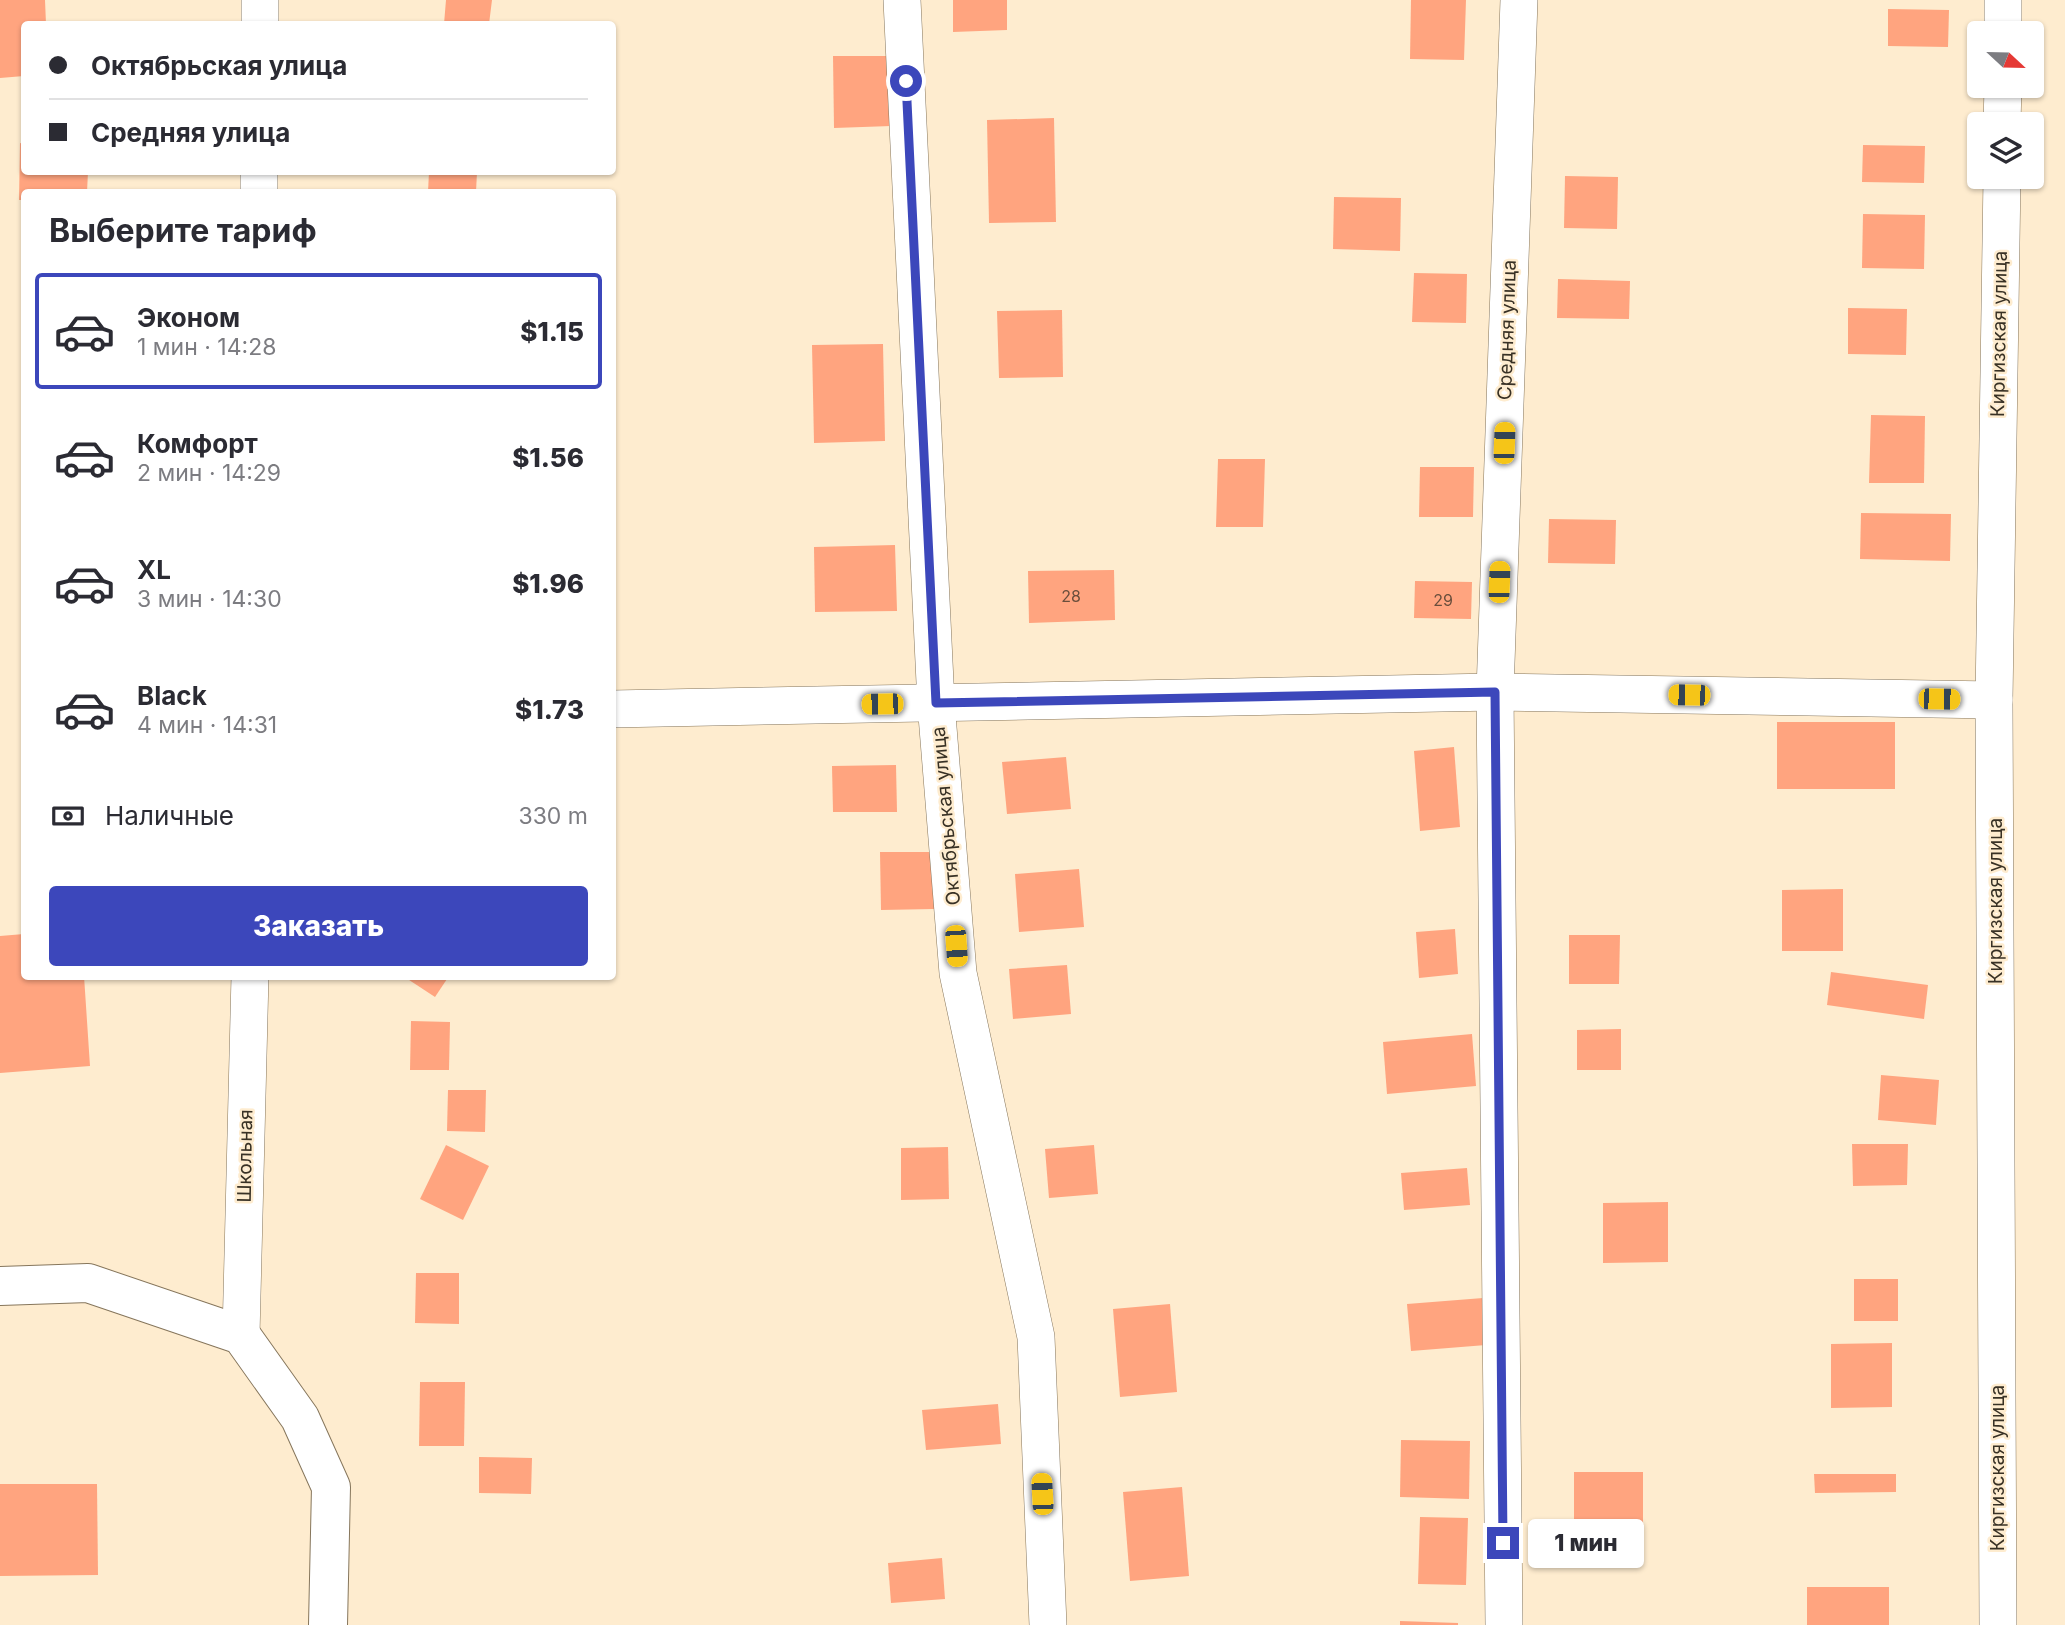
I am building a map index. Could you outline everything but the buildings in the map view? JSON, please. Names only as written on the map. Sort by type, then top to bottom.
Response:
[{"type":"street","points":[[260,0],[260,21]]},
{"type":"street","name":"Октябрьская улица","points":[[902,0],[936,703],[958,973],[1035,1337],[1048,1625]]},
{"type":"street","name":"Средняя улица","points":[[1504,1625],[1495,692],[1519,0]]},
{"type":"street","points":[[2003,0],[2003,21]]},
{"type":"street","name":"Киргизская улица","points":[[1998,1625],[1994,700],[2002,189]]},
{"type":"street","points":[[616,709],[1495,692],[1994,700]]},
{"type":"street","name":"Школьная","points":[[241,1335],[250,980]]},
{"type":"street","points":[[0,1286],[88,1283],[241,1335],[300,1418],[331,1487],[328,1625]]},
{"type":"route","points":[[906,81],[936,703],[1495,692],[1503,1543]]}]
